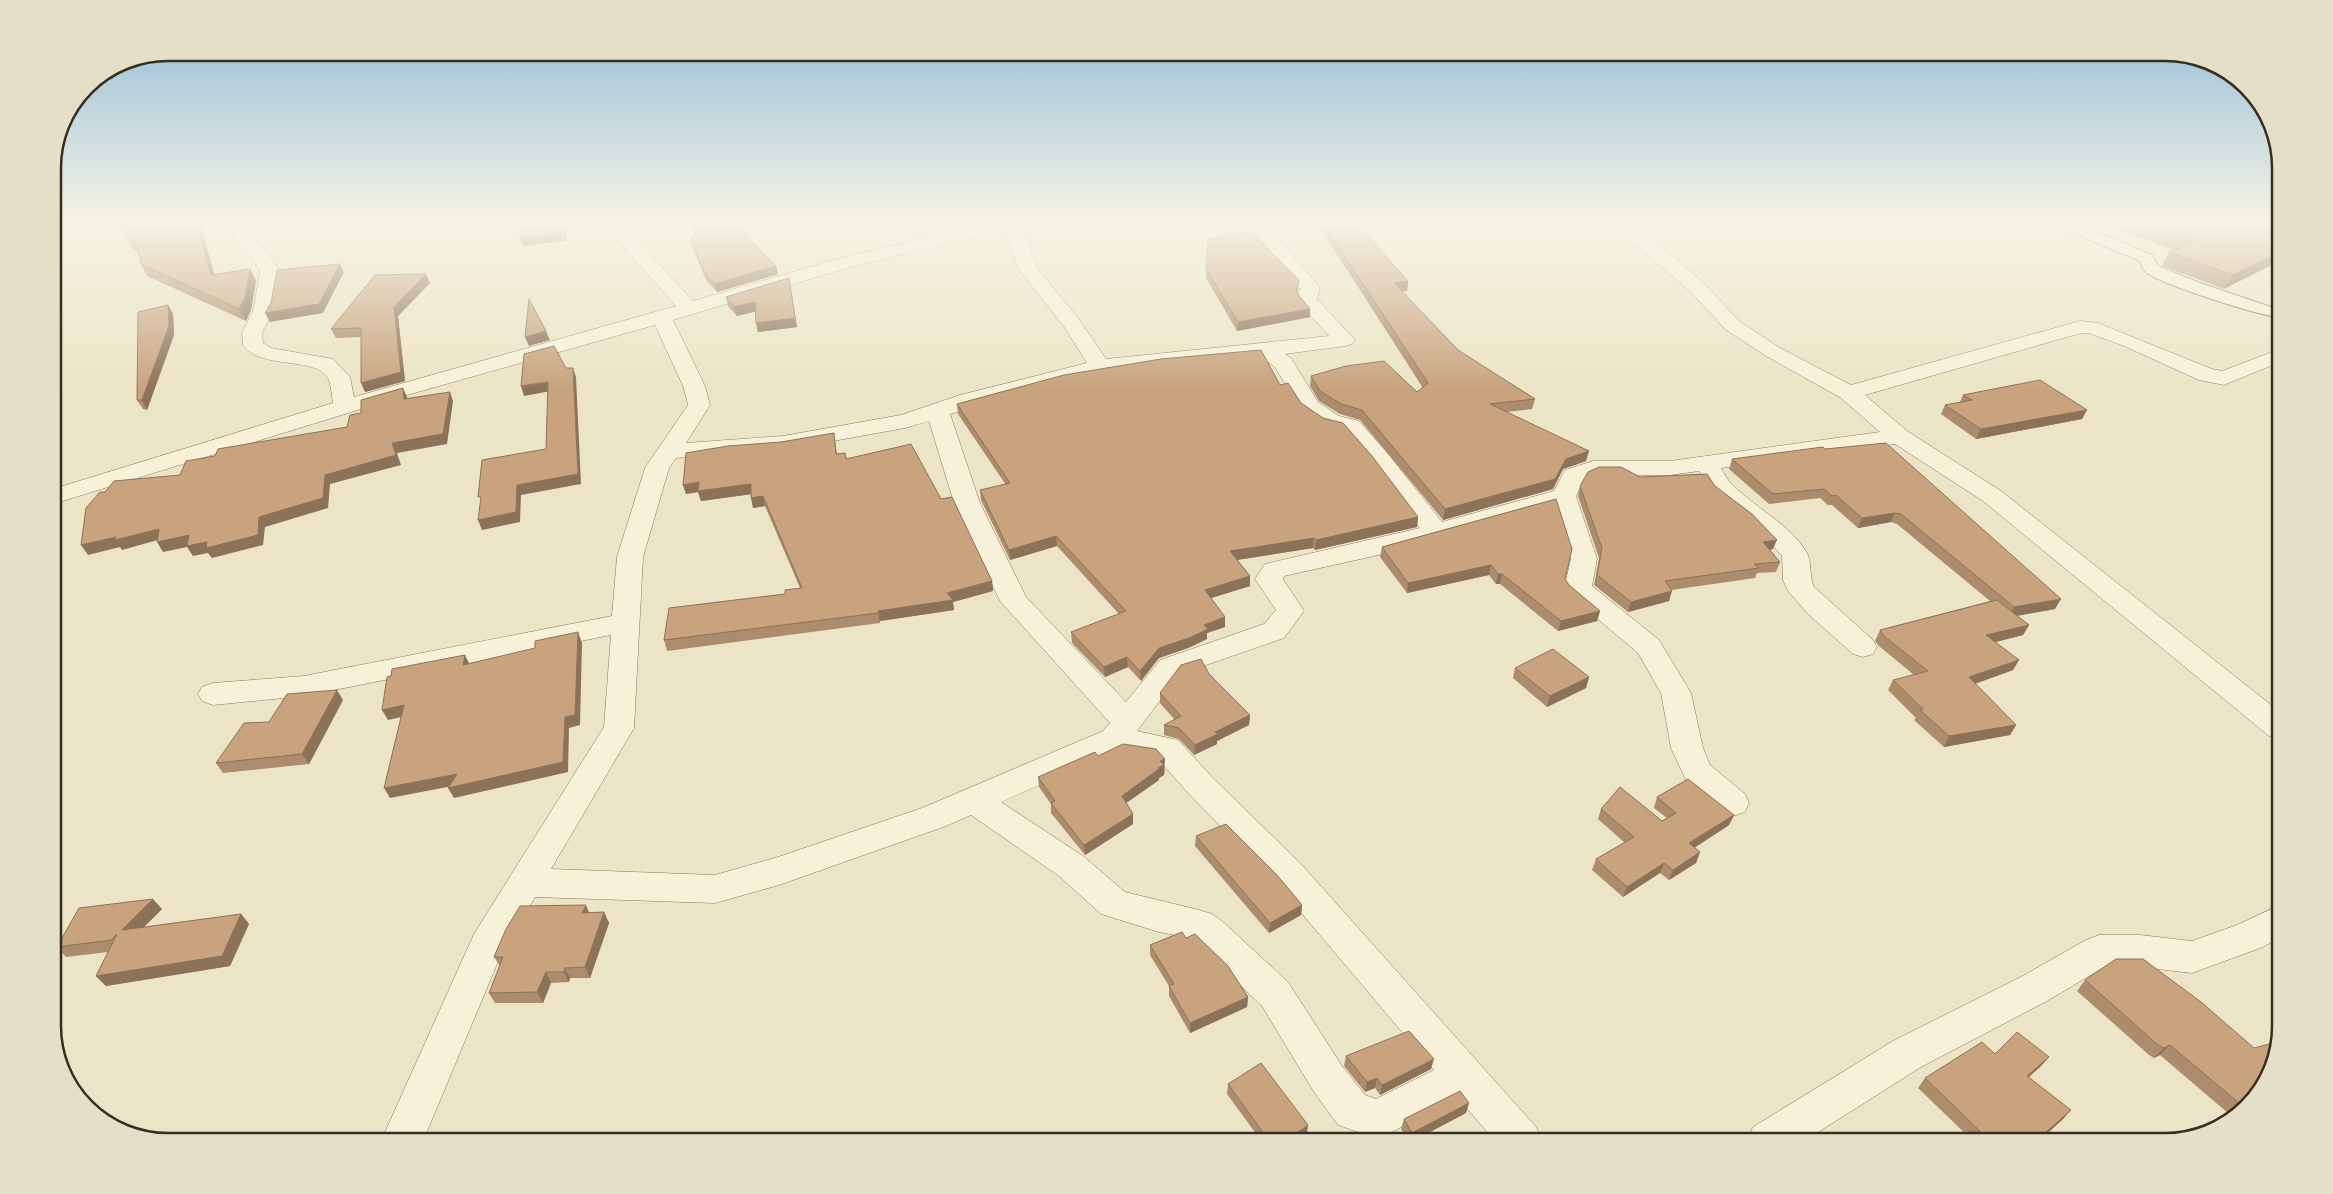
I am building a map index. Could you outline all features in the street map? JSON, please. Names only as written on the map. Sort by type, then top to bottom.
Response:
[{"type":"street","points":[[269,279],[263,311],[252,333],[253,345],[264,353],[325,364],[339,377],[345,407]]},
{"type":"street","points":[[662,279],[689,309]]},
{"type":"street","points":[[61,496],[345,407],[791,279]]},
{"type":"street","points":[[1036,279],[1071,322],[1100,366]]},
{"type":"street","points":[[668,451],[783,443],[904,421],[937,410],[1100,366],[1266,350],[1345,340],[1306,300],[1310,288],[1302,279]]},
{"type":"street","points":[[1687,279],[1732,325],[1773,352],[1849,393],[1899,436],[1992,496],[2272,722]]},
{"type":"street","points":[[406,1133],[487,945],[619,728],[630,557],[658,468],[699,405],[694,386],[661,317]]},
{"type":"street","points":[[1849,393],[2080,327],[2091,327],[2131,342],[2207,376],[2224,378],[2272,358]]},
{"type":"street","points":[[1266,350],[1282,363],[1310,406],[1331,421],[1351,426],[1436,530]]},
{"type":"street","points":[[937,410],[967,503],[1014,601],[1121,731],[1167,748],[1201,786],[1289,874],[1513,1133]]},
{"type":"street","points":[[1733,804],[1697,772],[1687,748],[1676,693],[1649,647],[1578,588],[1584,559],[1564,496],[1574,475],[1593,468],[1670,468],[1899,436]]},
{"type":"street","points":[[1706,464],[1722,489],[1769,526],[1794,555],[1797,580],[1802,591],[1818,608],[1863,647]]},
{"type":"street","points":[[526,882],[715,889],[780,871],[934,817],[1121,731],[1170,667],[1274,631],[1290,611],[1269,579],[1274,570],[1309,560],[1366,550],[1515,507],[1564,496]]},
{"type":"street","points":[[212,694],[304,686],[627,622]]},
{"type":"street","points":[[973,800],[1071,866],[1114,904],[1159,917],[1199,925],[1209,932],[1275,994],[1328,1079],[1352,1110],[1378,1119],[1463,1075]]},
{"type":"street","points":[[1782,1133],[1907,1054],[2034,989],[2099,951],[2140,951],[2192,957],[2250,936],[2272,924]]},
{"type":"lane","points":[[2175,279],[2194,287],[2272,312]]},
{"type":"building","points":[[173,279],[248,279],[245,298],[239,309]]},
{"type":"building","points":[[275,279],[332,279],[319,304],[265,313],[271,303]]},
{"type":"building","points":[[372,279],[421,279],[394,307],[401,372],[361,383],[361,328],[331,329]]},
{"type":"building","points":[[710,279],[732,279],[714,284]]},
{"type":"building","points":[[789,279],[795,318],[756,323],[755,302],[734,307],[726,297]]},
{"type":"building","points":[[1212,279],[1299,280],[1296,292],[1310,309],[1238,322]]},
{"type":"building","points":[[1360,279],[1406,279],[1408,281],[1394,283],[1458,350],[1535,399],[1490,404],[1589,451],[1566,459],[1555,479],[1445,509],[1362,410],[1341,404],[1320,391],[1311,376],[1346,366],[1384,361],[1417,392],[1428,383]]},
{"type":"building","points":[[529,299],[546,331],[525,337]]},
{"type":"building","points":[[168,305],[169,326],[142,400],[137,400],[138,312]]},
{"type":"building","points":[[554,346],[566,368],[573,368],[578,474],[517,485],[516,512],[478,520],[481,497],[478,497],[482,460],[546,449],[548,382],[521,386],[524,354]]},
{"type":"building","points":[[1261,350],[1280,385],[1288,383],[1301,403],[1323,418],[1343,423],[1372,456],[1418,517],[1316,540],[1314,538],[1230,551],[1250,576],[1205,590],[1225,617],[1204,625],[1208,629],[1189,638],[1159,648],[1140,671],[1127,657],[1104,667],[1071,632],[1126,611],[1056,536],[1009,550],[980,490],[1010,483],[957,404],[1064,375],[1161,359]]},
{"type":"building","points":[[2040,380],[2087,410],[1981,429],[1945,405],[1972,400],[1963,395]]},
{"type":"building","points":[[403,388],[404,399],[450,392],[443,434],[392,443],[396,455],[325,475],[323,498],[259,517],[258,535],[206,548],[207,542],[187,546],[189,535],[157,542],[159,529],[115,540],[116,537],[81,545],[86,508],[100,492],[105,492],[114,481],[180,475],[186,461],[215,456],[218,449],[347,427],[350,415],[361,413],[361,400]]},
{"type":"building","points":[[834,433],[836,454],[845,453],[846,459],[911,444],[941,499],[952,497],[992,581],[947,593],[953,600],[878,611],[878,613],[664,640],[669,608],[785,594],[785,590],[802,588],[763,496],[751,498],[751,484],[698,491],[699,482],[683,485],[686,453],[728,446],[781,442]]},
{"type":"building","points":[[1886,443],[2061,599],[2014,607],[1901,514],[1895,513],[1862,518],[1836,495],[1832,496],[1824,489],[1773,494],[1732,459],[1823,447],[1825,449]]},
{"type":"building","points":[[1599,467],[1621,467],[1640,477],[1707,474],[1715,486],[1752,514],[1777,540],[1763,542],[1780,562],[1754,564],[1759,568],[1665,581],[1672,591],[1631,602],[1597,575],[1602,548],[1580,486],[1588,472]]},
{"type":"building","points":[[1556,499],[1572,549],[1565,579],[1569,585],[1600,611],[1561,621],[1502,574],[1498,574],[1491,565],[1408,583],[1382,547]]},
{"type":"building","points":[[1997,600],[2029,625],[1986,635],[2019,660],[1969,677],[2016,725],[1949,736],[1920,710],[1923,709],[1893,680],[1928,671],[1884,636],[1880,630]]},
{"type":"building","points":[[578,632],[575,715],[565,717],[563,762],[448,788],[457,774],[384,788],[404,705],[382,710],[387,677],[391,676],[392,669],[465,655],[463,665],[535,648],[535,641]]},
{"type":"building","points":[[1553,649],[1589,677],[1550,696],[1515,668]]},
{"type":"building","points":[[1201,659],[1209,674],[1250,715],[1215,732],[1218,734],[1195,745],[1179,728],[1164,725],[1181,716],[1160,693],[1181,665]]},
{"type":"building","points":[[337,690],[302,754],[216,763],[244,723],[269,722],[287,694]]},
{"type":"building","points":[[1123,744],[1156,749],[1165,759],[1160,761],[1164,765],[1122,796],[1133,814],[1084,845],[1051,803],[1055,801],[1038,777],[1095,752],[1098,756]]},
{"type":"building","points":[[1688,779],[1734,815],[1689,843],[1700,852],[1673,870],[1664,863],[1627,887],[1596,859],[1634,837],[1601,809],[1620,787],[1662,821],[1676,813],[1657,797]]},
{"type":"building","points":[[1226,824],[1277,875],[1302,905],[1270,923],[1196,836]]},
{"type":"building","points":[[153,899],[122,930],[241,914],[222,956],[96,976],[117,934],[111,940],[61,946],[61,940],[79,908]]},
{"type":"building","points":[[586,905],[582,913],[604,912],[585,967],[565,968],[564,972],[546,972],[537,992],[489,993],[503,957],[494,957],[506,929],[520,906]]},
{"type":"building","points":[[1182,932],[1186,938],[1195,934],[1228,966],[1248,997],[1190,1023],[1169,986],[1174,984],[1150,945]]},
{"type":"building","points":[[2116,959],[2143,959],[2201,1002],[2254,1048],[2270,1044],[2261,1073],[2254,1085],[2238,1103],[2170,1045],[2164,1048],[2158,1045],[2085,980]]},
{"type":"building","points":[[1409,1031],[1434,1059],[1382,1085],[1377,1078],[1367,1082],[1346,1056]]},
{"type":"building","points":[[2017,1032],[2049,1057],[2027,1076],[2071,1110],[2045,1133],[1979,1133],[1980,1131],[1925,1078],[1982,1042],[1995,1054]]},
{"type":"building","points":[[1261,1063],[1308,1125],[1297,1133],[1263,1133],[1228,1084]]},
{"type":"building","points":[[1460,1091],[1469,1103],[1412,1133],[1404,1119]]}]
